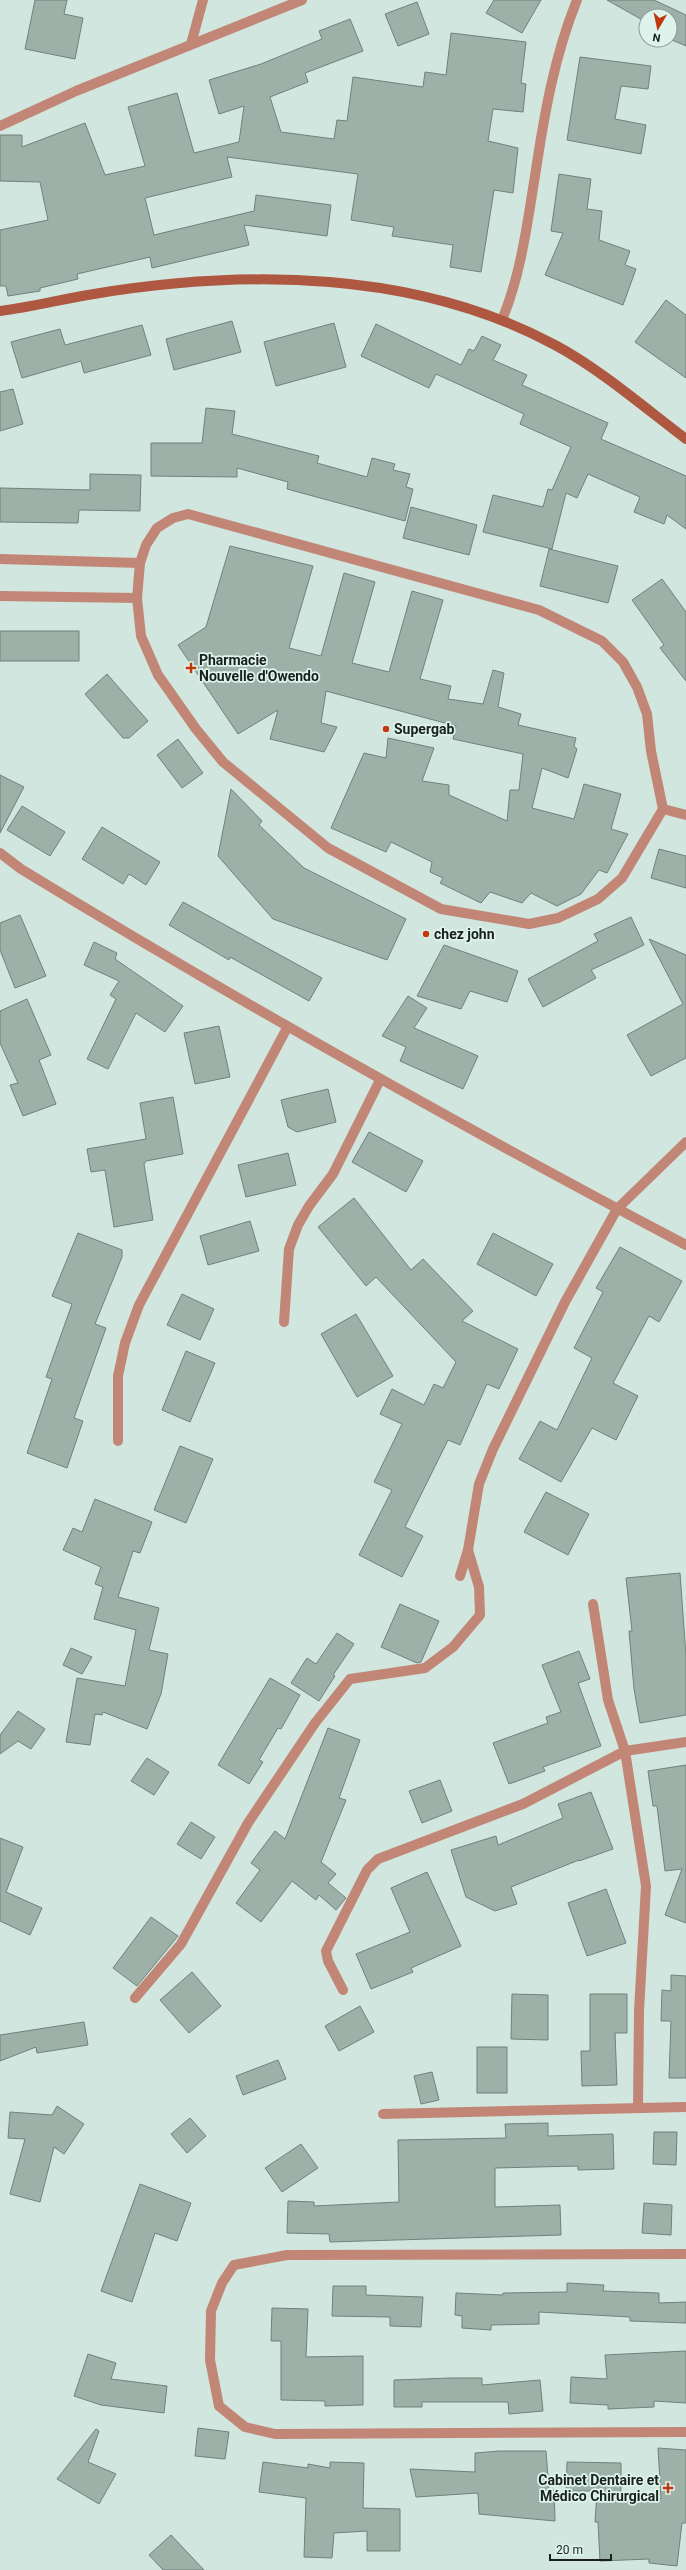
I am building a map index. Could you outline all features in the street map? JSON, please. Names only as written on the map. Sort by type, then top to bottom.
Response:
[{"type":"street","points":[[191,44],[203,0]]},
{"type":"street","points":[[0,126],[191,44],[302,0]]},
{"type":"street","points":[[502,320],[512,296],[524,244],[552,78],[567,25],[577,0]]},
{"type":"street","points":[[0,311],[94,294],[239,279],[366,286],[437,300],[502,320],[556,346],[616,386],[686,439]]},
{"type":"street","points":[[188,514],[539,610],[602,641],[623,662],[637,687],[647,714],[651,751],[663,809],[622,878],[598,899],[574,912],[529,924],[441,909],[328,848],[223,762],[196,729],[158,675],[141,636],[137,598],[140,563],[146,545],[157,528],[173,518],[188,514]]},
{"type":"street","points":[[0,559],[140,563]]},
{"type":"street","points":[[0,596],[137,598]]},
{"type":"street","points":[[663,809],[686,815]]},
{"type":"street","points":[[0,853],[41,882],[287,1028],[617,1209],[686,1245]]},
{"type":"street","points":[[118,1441],[118,1376],[125,1343],[139,1305],[287,1028]]},
{"type":"street","points":[[284,1322],[289,1248],[298,1225],[309,1206],[333,1174],[380,1080]]},
{"type":"street","points":[[460,1576],[468,1550],[479,1484],[492,1449],[565,1302],[617,1209],[686,1142]]},
{"type":"street","points":[[135,1998],[181,1944],[248,1823],[316,1723],[350,1679],[425,1668],[453,1646],[480,1615],[479,1587],[468,1550]]},
{"type":"street","points":[[593,1604],[608,1700],[625,1751],[646,1886],[639,2011],[638,2107]]},
{"type":"street","points":[[343,1990],[328,1961],[326,1951],[368,1870],[378,1860],[523,1804],[625,1751],[686,1742]]},
{"type":"street","points":[[383,2114],[686,2107]]},
{"type":"street","points":[[686,2254],[287,2256],[234,2264],[222,2283],[211,2311],[210,2360],[219,2406],[245,2427],[275,2434],[686,2432]]},
{"type":"building","points":[[35,0],[67,0],[64,14],[83,18],[75,59],[25,49]]},
{"type":"building","points":[[494,0],[541,0],[522,33],[486,13]]},
{"type":"building","points":[[607,0],[654,0],[671,8],[638,8],[638,17]]},
{"type":"building","points":[[417,2],[429,34],[398,46],[385,14]]},
{"type":"building","points":[[678,11],[686,15],[686,46],[678,42]]},
{"type":"building","points":[[350,19],[363,51],[305,73],[308,82],[270,97],[281,132],[334,139],[337,120],[347,121],[353,77],[423,87],[425,72],[446,75],[451,33],[526,42],[521,83],[526,84],[523,112],[493,109],[488,141],[518,148],[513,193],[494,190],[481,272],[450,267],[453,245],[392,236],[394,227],[351,220],[358,174],[227,157],[232,177],[145,198],[154,235],[254,211],[256,195],[331,205],[327,236],[244,225],[249,245],[152,268],[150,257],[77,274],[78,279],[40,288],[40,291],[8,296],[6,286],[0,286],[0,230],[48,220],[40,182],[0,181],[0,135],[22,135],[22,147],[85,123],[105,175],[145,166],[128,107],[177,93],[194,153],[239,142],[244,106],[219,114],[209,80],[261,64],[322,39],[319,31]]},
{"type":"building","points":[[580,57],[651,66],[648,89],[621,86],[615,119],[646,125],[641,154],[567,140]]},
{"type":"building","points":[[559,174],[591,179],[587,209],[602,211],[599,240],[630,251],[625,265],[636,269],[623,305],[545,275],[563,233],[551,231]]},
{"type":"building","points":[[666,300],[686,315],[686,378],[635,342]]},
{"type":"building","points":[[232,321],[241,352],[174,370],[166,339]]},
{"type":"building","points":[[334,323],[346,367],[276,386],[264,342]]},
{"type":"building","points":[[376,324],[461,365],[469,349],[474,351],[482,336],[501,345],[493,360],[527,375],[522,385],[608,423],[601,439],[686,476],[686,529],[667,515],[664,524],[634,512],[640,497],[588,474],[577,498],[566,493],[552,549],[483,532],[493,495],[543,507],[548,489],[552,490],[571,447],[520,424],[524,414],[436,374],[429,388],[361,356]]},
{"type":"building","points":[[142,325],[151,355],[84,373],[81,361],[22,378],[11,342],[60,329],[65,345]]},
{"type":"building","points":[[13,389],[23,424],[0,431],[0,392]]},
{"type":"building","points":[[206,408],[235,411],[232,434],[319,456],[317,463],[367,477],[372,458],[395,464],[393,470],[410,474],[406,487],[413,489],[405,521],[287,489],[288,482],[237,468],[237,477],[151,476],[151,443],[202,443]]},
{"type":"building","points":[[90,474],[141,475],[140,511],[79,510],[78,523],[0,522],[0,488],[90,490]]},
{"type":"building","points":[[411,507],[477,525],[469,555],[403,538]]},
{"type":"building","points":[[230,546],[313,566],[289,648],[321,656],[344,573],[375,582],[352,663],[389,672],[412,591],[443,600],[420,679],[451,686],[448,699],[483,704],[493,670],[504,673],[498,707],[521,714],[518,725],[576,738],[574,746],[577,749],[568,778],[542,768],[532,808],[574,819],[584,784],[621,794],[611,829],[628,834],[607,873],[599,870],[581,894],[557,906],[531,893],[522,903],[490,892],[481,903],[440,883],[443,878],[430,872],[432,862],[391,842],[386,852],[331,828],[364,753],[386,758],[388,738],[434,748],[422,781],[449,785],[449,795],[507,821],[510,790],[519,790],[523,754],[453,739],[456,726],[326,691],[321,723],[337,727],[324,752],[270,739],[278,710],[238,734],[178,645],[206,627]]},
{"type":"building","points":[[549,549],[618,566],[608,603],[540,586]]},
{"type":"building","points":[[662,579],[686,612],[686,681],[660,648],[664,645],[632,600]]},
{"type":"building","points":[[0,631],[79,631],[79,661],[0,661]]},
{"type":"building","points":[[107,674],[148,721],[129,738],[123,738],[85,694]]},
{"type":"building","points":[[178,739],[203,773],[182,788],[157,755]]},
{"type":"building","points":[[0,775],[24,787],[0,833]]},
{"type":"building","points":[[231,789],[262,821],[259,825],[304,868],[406,919],[387,960],[273,919],[218,856]]},
{"type":"building","points":[[22,806],[65,832],[50,856],[7,830]]},
{"type":"building","points":[[102,827],[160,862],[146,885],[129,874],[123,884],[82,859]]},
{"type":"building","points":[[659,849],[686,856],[686,888],[651,878]]},
{"type":"building","points":[[183,902],[322,978],[309,1001],[230,957],[229,960],[169,925]]},
{"type":"building","points":[[20,915],[46,976],[15,988],[0,950],[0,923]]},
{"type":"building","points":[[631,917],[644,945],[591,970],[596,978],[543,1007],[528,979],[598,941],[594,934]]},
{"type":"building","points":[[649,939],[686,955],[686,1058],[651,1076],[627,1035],[683,1004]]},
{"type":"building","points":[[94,942],[117,953],[115,959],[183,1006],[165,1032],[136,1013],[108,1069],[87,1059],[116,999],[110,995],[119,981],[84,965]]},
{"type":"building","points":[[444,945],[518,971],[507,1002],[470,991],[461,1009],[417,996]]},
{"type":"building","points":[[408,996],[427,1008],[414,1028],[478,1056],[463,1089],[400,1061],[406,1047],[382,1036]]},
{"type":"building","points":[[27,999],[51,1055],[39,1060],[56,1104],[23,1116],[10,1085],[18,1083],[0,1043],[0,1011]]},
{"type":"building","points":[[219,1026],[230,1077],[195,1084],[184,1033]]},
{"type":"building","points":[[328,1089],[336,1122],[297,1132],[288,1127],[281,1100]]},
{"type":"building","points":[[173,1097],[183,1154],[146,1161],[144,1164],[153,1220],[114,1227],[105,1170],[91,1172],[87,1149],[146,1139],[140,1103]]},
{"type":"building","points":[[369,1132],[423,1161],[406,1192],[352,1162]]},
{"type":"building","points":[[288,1153],[296,1185],[246,1197],[238,1165]]},
{"type":"building","points":[[354,1198],[411,1270],[423,1259],[473,1311],[462,1321],[518,1349],[499,1389],[487,1384],[460,1445],[448,1440],[405,1527],[423,1536],[402,1577],[359,1555],[392,1490],[374,1482],[402,1424],[380,1414],[392,1389],[424,1405],[434,1384],[443,1388],[456,1362],[376,1277],[366,1286],[318,1227]]},
{"type":"building","points":[[250,1221],[259,1251],[208,1265],[200,1236]]},
{"type":"building","points":[[78,1233],[122,1250],[122,1257],[95,1324],[106,1328],[74,1418],[83,1421],[67,1468],[27,1453],[52,1379],[46,1377],[72,1304],[52,1296]]},
{"type":"building","points":[[493,1233],[553,1264],[536,1296],[477,1264]]},
{"type":"building","points":[[620,1247],[682,1281],[659,1322],[649,1316],[613,1383],[638,1396],[616,1440],[592,1428],[561,1482],[519,1459],[540,1421],[557,1430],[592,1358],[574,1348],[603,1292],[596,1288]]},
{"type":"building","points":[[182,1294],[214,1309],[200,1340],[167,1325]]},
{"type":"building","points":[[356,1314],[393,1376],[357,1397],[321,1334]]},
{"type":"building","points":[[186,1351],[215,1363],[190,1422],[162,1410]]},
{"type":"building","points":[[180,1446],[213,1459],[186,1523],[154,1510]]},
{"type":"building","points":[[546,1492],[589,1514],[568,1555],[524,1532]]},
{"type":"building","points":[[95,1499],[152,1522],[140,1553],[133,1551],[118,1597],[159,1608],[149,1650],[168,1654],[161,1694],[147,1729],[103,1712],[102,1715],[95,1714],[90,1745],[66,1742],[77,1678],[125,1686],[136,1630],[94,1619],[103,1587],[95,1584],[101,1567],[63,1550],[73,1528],[82,1532]]},
{"type":"building","points":[[680,1573],[686,1656],[686,1715],[640,1723],[634,1689],[629,1631],[632,1631],[626,1578]]},
{"type":"building","points":[[400,1604],[439,1621],[421,1662],[417,1663],[381,1647]]},
{"type":"building","points":[[337,1633],[354,1644],[333,1675],[335,1676],[319,1701],[291,1683],[307,1658],[316,1664]]},
{"type":"building","points":[[71,1648],[92,1657],[82,1674],[63,1665]]},
{"type":"building","points":[[579,1651],[590,1679],[578,1683],[601,1746],[543,1767],[545,1771],[509,1784],[493,1743],[548,1723],[546,1717],[561,1712],[542,1665]]},
{"type":"building","points":[[270,1678],[300,1695],[281,1729],[278,1728],[259,1760],[263,1762],[249,1784],[218,1765]]},
{"type":"building","points":[[18,1711],[45,1729],[31,1749],[18,1741],[0,1754],[0,1735]]},
{"type":"building","points":[[328,1728],[360,1740],[339,1798],[346,1800],[321,1862],[336,1874],[328,1883],[346,1898],[336,1910],[319,1895],[316,1900],[292,1881],[261,1922],[236,1903],[260,1870],[251,1863],[275,1831],[285,1839]]},
{"type":"building","points":[[147,1758],[169,1772],[154,1795],[131,1781]]},
{"type":"building","points":[[686,1765],[686,1923],[665,1915],[682,1869],[665,1871],[657,1806],[653,1806],[648,1771]]},
{"type":"building","points":[[440,1780],[452,1811],[422,1823],[409,1791]]},
{"type":"building","points":[[591,1792],[613,1849],[579,1860],[511,1887],[517,1904],[495,1911],[466,1897],[451,1850],[496,1836],[498,1845],[563,1818],[558,1804]]},
{"type":"building","points":[[191,1822],[215,1837],[201,1859],[177,1844]]},
{"type":"building","points":[[0,1838],[23,1847],[6,1892],[42,1908],[30,1935],[0,1921]]},
{"type":"building","points":[[427,1872],[461,1946],[411,1968],[413,1972],[371,1989],[356,1954],[410,1932],[391,1888]]},
{"type":"building","points":[[606,1889],[626,1943],[587,1956],[568,1903]]},
{"type":"building","points":[[151,1917],[178,1936],[137,1986],[113,1968]]},
{"type":"building","points":[[192,1972],[221,2006],[189,2033],[160,2000]]},
{"type":"building","points":[[671,1975],[686,1976],[686,2078],[669,2078],[671,2021],[661,2021],[662,1990],[671,1991]]},
{"type":"building","points":[[512,1994],[548,1995],[548,2040],[511,2039]]},
{"type":"building","points":[[590,1994],[627,1994],[627,2033],[615,2033],[617,2085],[582,2086],[581,2051],[590,2051]]},
{"type":"building","points":[[360,2006],[374,2032],[339,2051],[325,2026]]},
{"type":"building","points":[[84,2022],[88,2045],[37,2053],[36,2047],[0,2061],[0,2035]]},
{"type":"building","points":[[477,2047],[507,2047],[507,2093],[477,2093]]},
{"type":"building","points":[[278,2060],[286,2079],[243,2095],[236,2076]]},
{"type":"building","points":[[432,2072],[439,2100],[421,2104],[414,2076]]},
{"type":"building","points":[[57,2106],[84,2124],[64,2154],[54,2147],[40,2202],[10,2194],[25,2139],[8,2138],[10,2112],[52,2115]]},
{"type":"building","points":[[190,2118],[206,2136],[187,2153],[171,2134]]},
{"type":"building","points":[[548,2123],[548,2136],[613,2134],[614,2169],[578,2170],[578,2166],[495,2168],[495,2207],[560,2205],[561,2235],[330,2242],[329,2234],[287,2233],[288,2201],[314,2202],[314,2206],[399,2202],[398,2140],[506,2138],[505,2124]]},
{"type":"building","points":[[654,2132],[677,2132],[676,2165],[653,2164]]},
{"type":"building","points":[[301,2144],[318,2168],[282,2192],[265,2168]]},
{"type":"building","points":[[140,2184],[191,2203],[177,2241],[155,2233],[132,2302],[101,2291]]},
{"type":"building","points":[[644,2203],[672,2205],[671,2235],[642,2233]]},
{"type":"building","points":[[567,2283],[604,2285],[603,2291],[659,2293],[659,2303],[686,2302],[686,2323],[630,2321],[630,2317],[539,2312],[539,2324],[491,2325],[491,2330],[462,2328],[462,2316],[455,2315],[456,2293],[503,2295],[503,2293],[567,2292]]},
{"type":"building","points":[[333,2286],[366,2286],[366,2295],[423,2297],[421,2327],[390,2326],[390,2317],[332,2316]]},
{"type":"building","points":[[272,2308],[308,2309],[306,2357],[363,2356],[363,2405],[325,2406],[325,2401],[281,2400],[281,2341],[271,2341]]},
{"type":"building","points":[[686,2351],[686,2403],[654,2401],[654,2407],[608,2409],[608,2405],[570,2403],[571,2377],[607,2379],[605,2355]]},
{"type":"building","points":[[88,2354],[116,2363],[111,2379],[167,2386],[164,2413],[101,2405],[74,2396]]},
{"type":"building","points":[[482,2378],[482,2385],[540,2380],[543,2411],[509,2414],[508,2402],[422,2402],[422,2407],[394,2407],[394,2380]]},
{"type":"building","points":[[198,2428],[229,2432],[225,2459],[195,2456]]},
{"type":"building","points":[[96,2429],[99,2431],[88,2462],[116,2474],[99,2504],[57,2479]]},
{"type":"building","points":[[658,2448],[686,2450],[686,2523],[682,2523],[677,2566],[649,2563],[649,2559],[600,2561],[598,2522],[595,2522],[597,2491],[566,2491],[567,2462],[621,2463],[621,2496],[661,2499]]},
{"type":"building","points":[[499,2451],[546,2451],[549,2490],[554,2490],[555,2521],[479,2514],[478,2493],[416,2497],[410,2469],[475,2472],[475,2453]]},
{"type":"building","points":[[263,2462],[308,2468],[308,2464],[330,2468],[330,2462],[364,2463],[363,2508],[400,2509],[400,2551],[367,2551],[367,2531],[334,2533],[332,2558],[304,2557],[306,2498],[259,2492]]},
{"type":"building","points":[[171,2535],[204,2570],[163,2570],[149,2555]]},
{"type":"place","name":"Pharmacie Nouvelle d'Owendo","points":[[191,668]]},
{"type":"place","name":"Supergab","points":[[386,729]]},
{"type":"place","name":"chez john","points":[[426,934]]},
{"type":"place","name":"Cabinet Dentaire et Médico Chirurgical","points":[[668,2488]]}]
